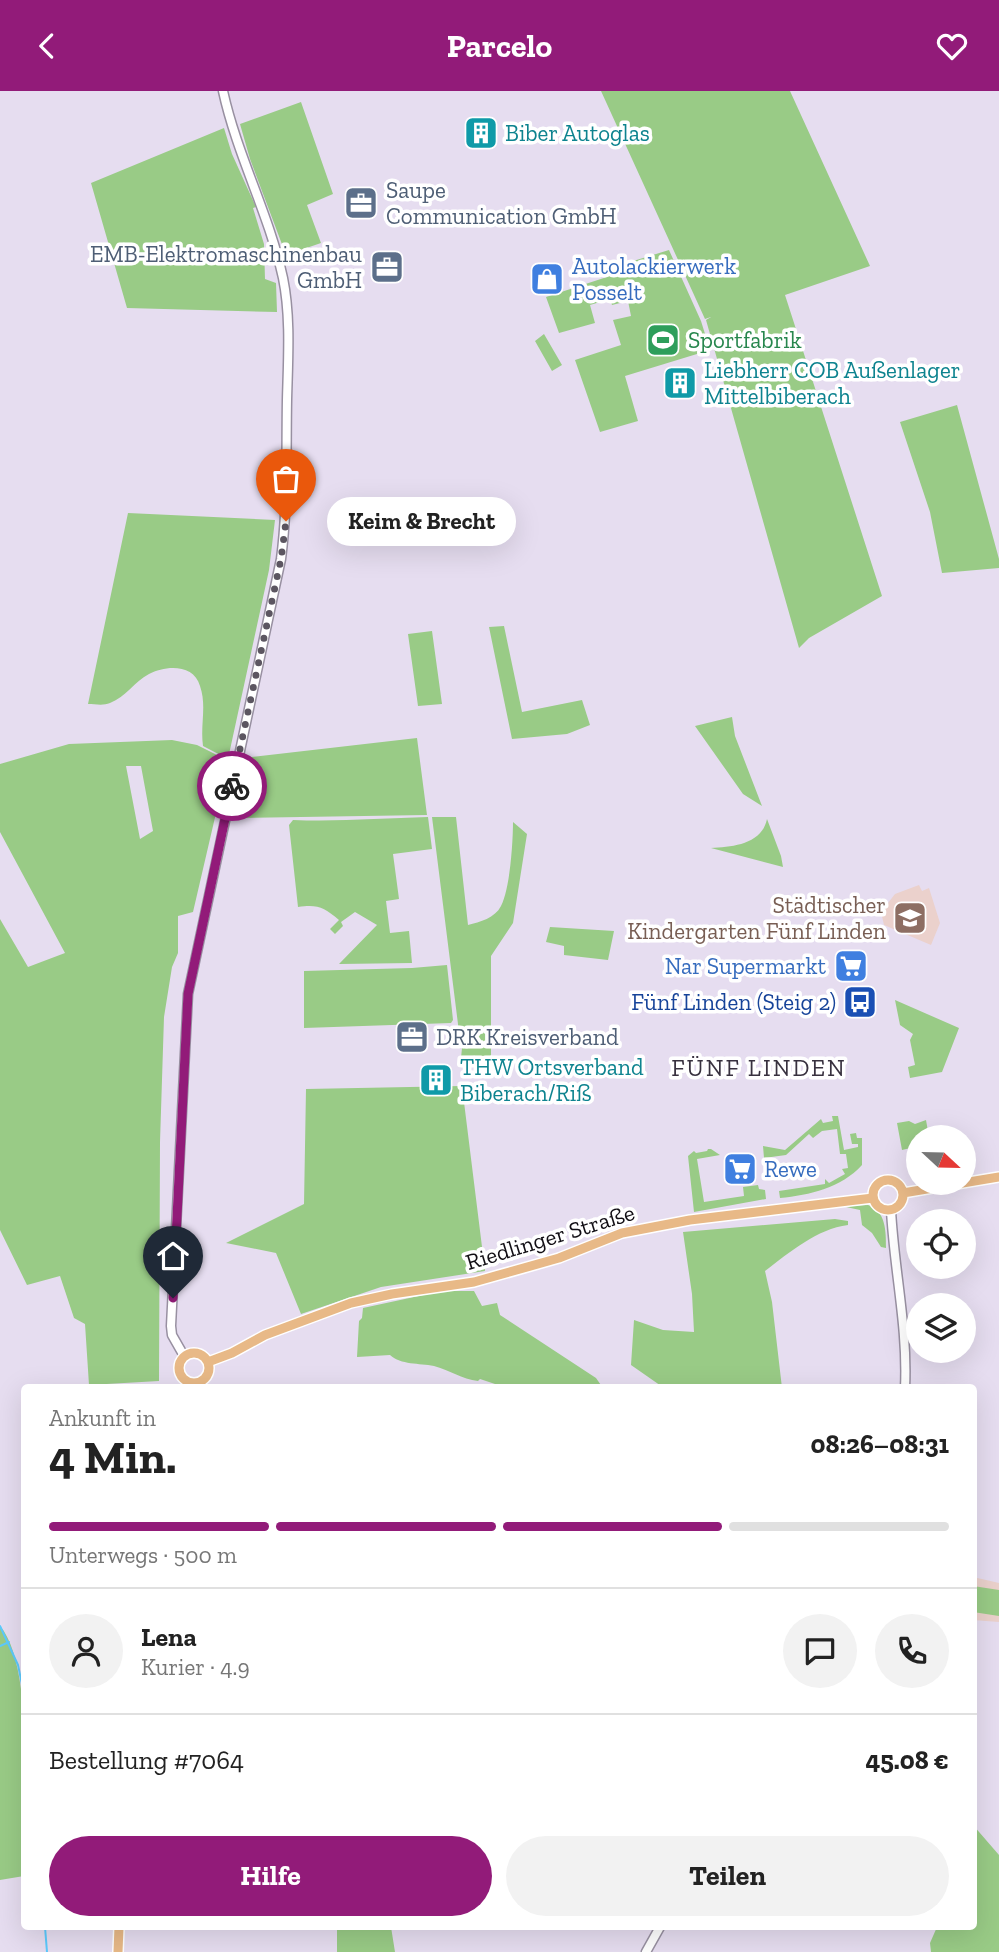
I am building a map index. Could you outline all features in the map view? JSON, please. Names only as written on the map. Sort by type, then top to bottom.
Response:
[{"type":"main road","points":[[903,1193],[999,1177]]},
{"type":"main road","points":[[886,1180],[899,1185],[903,1193],[899,1206],[891,1210],[878,1206],[873,1198],[878,1184],[886,1180]]},
{"type":"main road","name":"Riedlinger Straße","points":[[190,1384],[204,1379],[209,1368],[208,1362],[232,1353],[265,1335],[351,1303],[474,1282],[559,1258],[622,1233],[690,1220],[873,1198]]},
{"type":"main road","points":[[184,1356],[197,1352],[208,1362]]},
{"type":"main road","name":"Riedlinger Straße","points":[[184,1356],[178,1367],[185,1384]]},
{"type":"main road","points":[[118,1930],[118,1952]]},
{"type":"street","points":[[184,1356],[172,1335],[171,1327],[185,1016],[191,975],[281,559],[286,521],[288,345],[283,279],[270,231],[243,162],[223,91]]},
{"type":"street","points":[[891,1210],[893,1254],[904,1331],[905,1384]]},
{"type":"street","points":[[646,1952],[658,1930]]},
{"type":"shaded area","name":"Städtischer Kindergarten Fünf Linden","points":[[919,885],[922,891],[929,888],[940,923],[931,945],[884,925],[881,912],[895,894]]},
{"type":"shaded area","points":[[977,1578],[999,1583],[999,1622],[977,1620]]},
{"type":"green space","points":[[601,91],[790,91],[870,266],[785,295],[882,596],[809,638],[799,648],[706,320],[711,317],[705,319]]},
{"type":"green space","points":[[301,102],[333,194],[307,205],[321,243],[286,255],[250,159],[240,124]]},
{"type":"green space","points":[[224,128],[232,154],[256,207],[253,208],[264,244],[265,279],[276,283],[277,312],[127,308],[91,183]]},
{"type":"green space","name":"Sportfabrik","points":[[669,250],[701,321],[710,350],[625,376],[638,421],[600,432],[575,360],[621,345],[613,320],[631,316],[628,301],[612,305],[610,299],[590,305],[595,323],[559,333],[546,297],[619,273],[617,266]]},
{"type":"green space","points":[[544,334],[562,365],[552,371],[535,341]]},
{"type":"green space","points":[[957,405],[999,559],[999,568],[942,573],[930,512],[900,422]]},
{"type":"green space","points":[[128,513],[275,520],[269,570],[228,759],[203,746],[202,693],[197,679],[186,670],[171,668],[156,671],[110,703],[88,704]]},
{"type":"green space","points":[[504,626],[522,712],[582,700],[590,725],[567,734],[512,739],[489,627]]},
{"type":"green space","points":[[432,631],[442,704],[418,706],[408,634]]},
{"type":"green space","points":[[732,717],[735,736],[762,806],[743,794],[695,726]]},
{"type":"green space","points":[[417,738],[427,815],[237,818],[231,815],[243,758]]},
{"type":"green space","points":[[172,740],[197,745],[219,756],[219,777],[223,783],[193,912],[178,916],[178,953],[172,967],[164,1017],[160,1142],[159,1381],[89,1384],[85,1324],[74,1318],[60,1276],[27,1285],[0,1230],[0,919],[28,967],[65,953],[0,832],[0,764],[69,744]],"holes":[[[126,766],[141,766],[153,831],[140,839]]]},
{"type":"green space","points":[[428,817],[432,849],[393,854],[399,899],[386,901],[390,933],[409,931],[412,963],[339,964],[377,925],[355,912],[341,922],[343,926],[335,934],[330,929],[339,920],[329,912],[315,906],[298,907],[289,825],[293,820]]},
{"type":"green space","points":[[432,817],[456,817],[468,925],[491,916],[501,906],[509,877],[513,822],[527,834],[513,923],[491,956],[491,1065],[461,1058],[462,1048],[478,1040],[480,1031],[459,1032]]},
{"type":"green space","points":[[767,819],[783,867],[711,848],[728,847],[753,839],[764,827]]},
{"type":"green space","points":[[550,927],[614,931],[608,960],[564,955],[564,946],[546,942]]},
{"type":"green space","points":[[447,965],[453,1020],[451,1023],[304,1028],[304,971]]},
{"type":"green space","points":[[895,1000],[959,1028],[942,1072],[910,1078],[908,1067],[915,1065],[910,1040],[913,1034],[900,1025]]},
{"type":"green space","points":[[462,1086],[485,1271],[381,1287],[301,1314],[276,1253],[226,1243],[304,1204],[306,1089]]},
{"type":"green space","points":[[832,1116],[838,1116],[844,1150],[858,1147],[858,1144],[852,1144],[850,1134],[856,1133],[857,1138],[862,1138],[862,1165],[835,1185],[803,1195],[780,1198],[779,1191],[825,1184],[825,1179],[829,1183],[845,1174],[842,1169],[848,1168],[846,1154],[840,1154],[837,1129],[822,1131],[813,1138],[809,1134],[786,1155],[764,1158],[763,1146],[785,1150],[821,1119],[823,1123],[833,1121]]},
{"type":"green space","points":[[926,1120],[927,1125],[906,1125],[906,1149],[902,1150],[897,1123],[909,1121],[915,1124]]},
{"type":"green space","points":[[708,1149],[720,1155],[697,1159],[704,1202],[744,1196],[743,1187],[758,1185],[759,1189],[765,1190],[766,1199],[694,1212],[688,1156],[694,1151],[696,1153]]},
{"type":"green space","points":[[868,1205],[882,1217],[886,1248],[881,1247],[872,1233],[862,1225],[860,1210],[846,1207]]},
{"type":"green space","points":[[835,1219],[848,1221],[848,1225],[815,1236],[765,1271],[772,1302],[782,1384],[658,1384],[631,1365],[634,1320],[663,1330],[694,1332],[692,1294],[683,1232]]},
{"type":"green space","points":[[442,1291],[474,1291],[482,1306],[497,1303],[500,1315],[596,1378],[600,1384],[495,1384],[466,1378],[434,1366],[405,1362],[390,1355],[357,1357],[359,1321],[363,1308]]},
{"type":"green space","points":[[977,1587],[999,1590],[999,1616],[977,1613]]},
{"type":"green space","points":[[0,1626],[11,1646],[21,1691],[21,1876],[0,1880]]},
{"type":"green space","points":[[977,1830],[999,1855],[999,1952],[931,1952],[930,1943],[936,1930],[977,1930]]},
{"type":"green space","points":[[337,1930],[391,1930],[395,1952],[337,1952]]},
{"type":"waterway","points":[[0,1626],[18,1665],[21,1680]]},
{"type":"waterway","points":[[0,1646],[9,1642]]},
{"type":"waterway","points":[[45,1930],[47,1952]]},
{"type":"way so far","points":[[232,786],[281,559],[286,521]]},
{"type":"place","name":"Biber Autoglas","points":[[481,133]]},
{"type":"place","name":"Saupe Communication GmbH","points":[[361,203]]},
{"type":"place","name":"EMB-Elektromaschinenbau GmbH","points":[[387,267]]},
{"type":"place","name":"Autolackierwerk Posselt","points":[[547,279]]},
{"type":"place","name":"Sportfabrik","points":[[663,340]]},
{"type":"place","name":"Liebherr COB Außenlager Mittelbiberach","points":[[680,383]]},
{"type":"place","name":"Keim & Brecht","points":[[286,521]]},
{"type":"place","name":"Städtischer Kindergarten Fünf Linden","points":[[910,918]]},
{"type":"place","name":"Nar Supermarkt","points":[[851,966]]},
{"type":"place","name":"Fünf Linden (Steig 2)","points":[[860,1002]]},
{"type":"place","name":"DRK Kreisverband","points":[[412,1037]]},
{"type":"place","name":"THW Ortsverband Biberach/Riß","points":[[436,1080]]},
{"type":"place","name":"Rewe","points":[[740,1169]]},
{"type":"district","name":"FÜNF LINDEN","points":[[759,1067]]},
{"type":"route","points":[[173,1298],[185,1016],[191,975],[232,786]]}]
